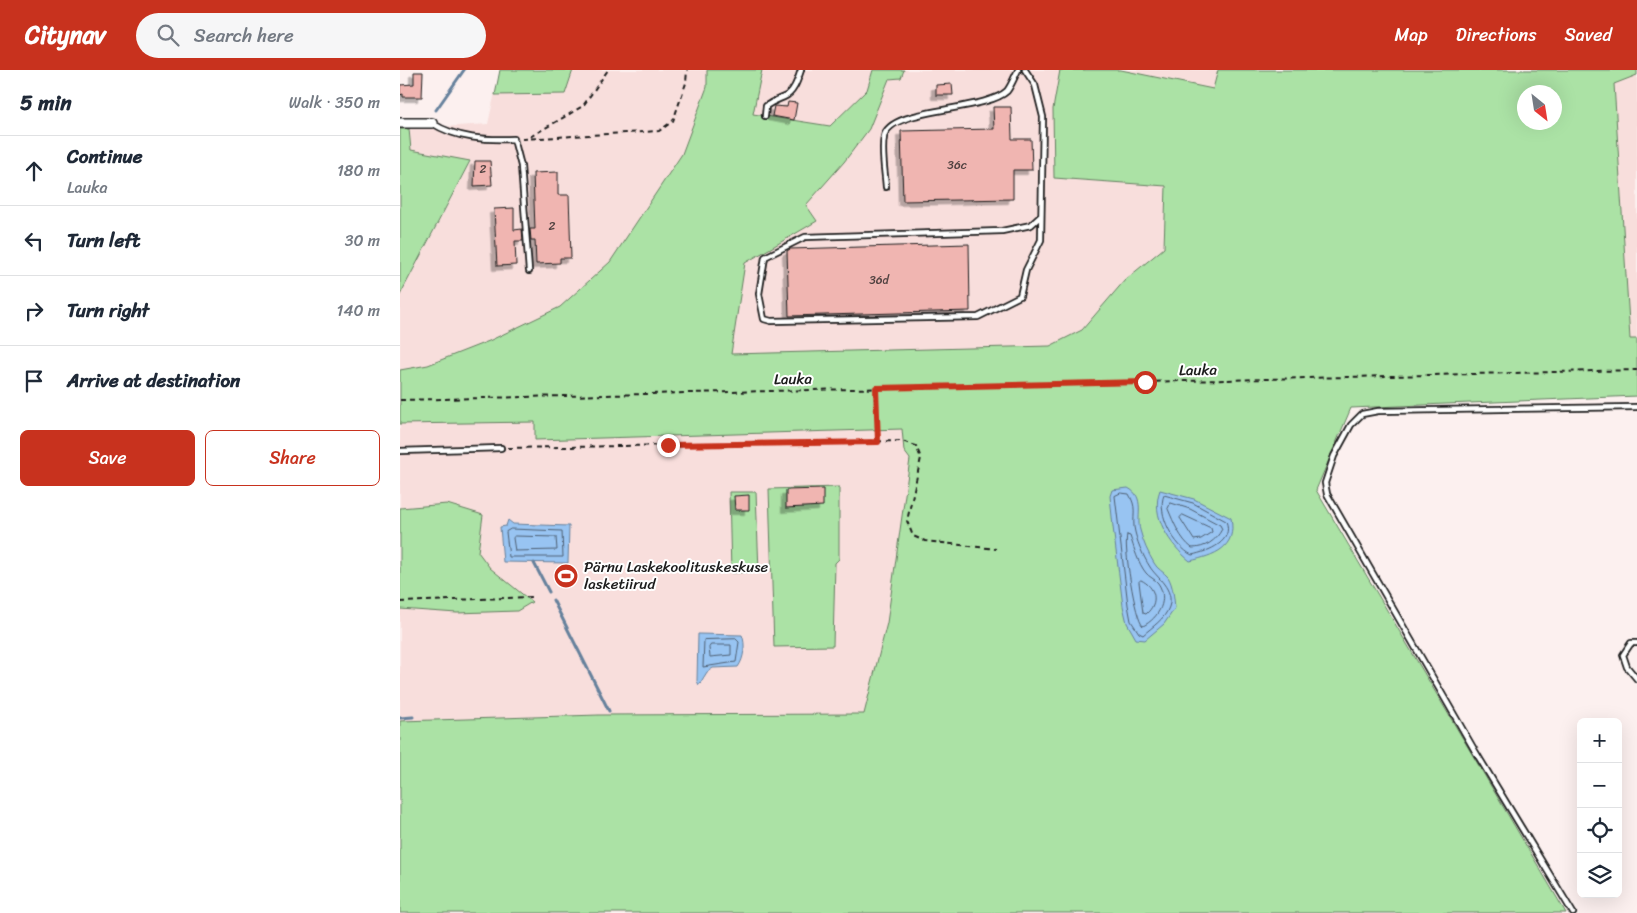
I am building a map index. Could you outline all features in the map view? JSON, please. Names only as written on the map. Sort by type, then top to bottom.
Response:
[{"type":"street","points":[[400,123],[432,123]]},
{"type":"lane","points":[[765,116],[766,106],[775,100],[787,96],[795,86],[801,70]]},
{"type":"lane","points":[[886,188],[884,136],[890,124],[985,101],[1007,91],[1018,70]]},
{"type":"lane","points":[[1025,70],[1035,85],[1043,118],[1041,216],[1040,240],[1026,270],[1020,296],[978,317],[771,321],[764,318],[759,294],[765,257],[805,237],[1002,232],[1031,225],[1041,216]]},
{"type":"lane","points":[[432,123],[445,131],[468,138],[514,139],[521,166],[529,271]]},
{"type":"lane","points":[[1573,913],[1475,752],[1327,494],[1325,483],[1334,456],[1350,425],[1362,414],[1378,412],[1637,407]]},
{"type":"lane","points":[[400,451],[501,448]]},
{"type":"lane","points":[[1637,643],[1631,643],[1623,655],[1626,667],[1637,680]]},
{"type":"path","points":[[608,70],[583,106],[528,138],[659,131],[673,121],[686,83],[687,70]]},
{"type":"path","name":"Lauka","points":[[400,400],[1637,370]]},
{"type":"path","points":[[876,388],[878,442]]},
{"type":"path","points":[[501,448],[902,441],[916,446],[920,458],[907,521],[913,536],[925,541],[996,549]]},
{"type":"path","points":[[400,602],[530,597]]},
{"type":"shaded area","points":[[500,70],[1232,70],[1218,117],[1054,178],[1166,185],[1163,268],[1076,760],[599,715],[400,721],[400,295],[470,162],[410,150],[409,129],[488,124]]},
{"type":"shaded area","points":[[1637,70],[1637,396],[1613,397],[1613,84]]},
{"type":"green space","points":[[500,70],[573,70],[565,94],[495,95]]},
{"type":"green space","points":[[707,70],[762,70],[753,114],[830,126],[867,90],[873,70],[904,70],[901,78],[889,79],[869,129],[844,162],[806,205],[817,221],[745,263],[731,354],[1050,346],[1082,330],[1125,280],[1164,248],[1166,186],[1054,178],[1053,109],[1060,70],[1121,70],[1213,89],[1218,70],[1637,70],[1637,75],[1614,84],[1630,339],[1637,339],[1637,396],[1351,408],[1316,490],[1566,913],[400,913],[400,721],[599,715],[864,714],[887,623],[910,459],[904,451],[902,429],[535,440],[535,422],[400,424],[400,370],[428,365],[489,341],[560,307],[610,262],[682,154],[707,87]]},
{"type":"green space","points":[[400,129],[409,129],[411,150],[470,161],[400,295]]},
{"type":"green space","points":[[839,487],[839,559],[835,563],[833,646],[774,647],[769,489]]},
{"type":"green space","points":[[729,492],[756,492],[759,572],[731,573]]},
{"type":"green space","points":[[447,504],[483,515],[478,552],[490,568],[532,602],[517,611],[457,613],[400,609],[400,508]]},
{"type":"water","points":[[1128,488],[1134,492],[1139,502],[1139,525],[1146,547],[1155,565],[1170,580],[1175,608],[1164,624],[1145,640],[1136,639],[1127,623],[1123,606],[1113,527],[1110,496],[1112,490]]},
{"type":"water","points":[[1160,490],[1194,499],[1231,518],[1231,537],[1227,543],[1216,553],[1190,561],[1175,547],[1160,520],[1158,500]]},
{"type":"water","points":[[508,520],[513,524],[569,526],[568,563],[503,562],[500,527],[506,526]]},
{"type":"water","points":[[698,634],[742,635],[744,651],[738,667],[713,668],[707,672],[699,685],[697,681]]},
{"type":"building","points":[[414,72],[423,72],[422,97],[403,97],[403,94],[400,95],[400,85],[414,84]]},
{"type":"building","points":[[952,84],[953,95],[936,95],[936,85]]},
{"type":"building","points":[[788,102],[797,103],[794,120],[772,116],[774,106],[787,107]]},
{"type":"building","points":[[993,107],[1011,107],[1012,139],[1031,139],[1032,170],[1013,170],[1013,199],[903,201],[901,131],[994,129]]},
{"type":"building","points":[[475,161],[490,161],[492,185],[474,186]]},
{"type":"building","points":[[558,172],[558,195],[569,195],[571,258],[560,258],[560,263],[536,264],[535,240],[531,240],[530,229],[535,229],[533,173]]},
{"type":"building","points":[[514,208],[514,230],[522,229],[523,241],[515,241],[516,265],[497,266],[494,209]]},
{"type":"building","points":[[969,244],[970,311],[789,316],[787,251],[790,249]]},
{"type":"building","points":[[823,489],[823,506],[786,508],[786,490]]},
{"type":"building","points":[[749,495],[749,510],[735,510],[734,496]]},
{"type":"waterway","points":[[436,110],[464,70]]},
{"type":"waterway","points":[[534,563],[549,592]]},
{"type":"waterway","points":[[553,600],[609,711]]},
{"type":"waterway","points":[[400,718],[413,717]]},
{"type":"place","name":"Pärnu Laskekoolituskeskuse lasketiirud","points":[[566,576]]},
{"type":"route","points":[[668,445],[878,442],[876,388],[1145,382]]}]
